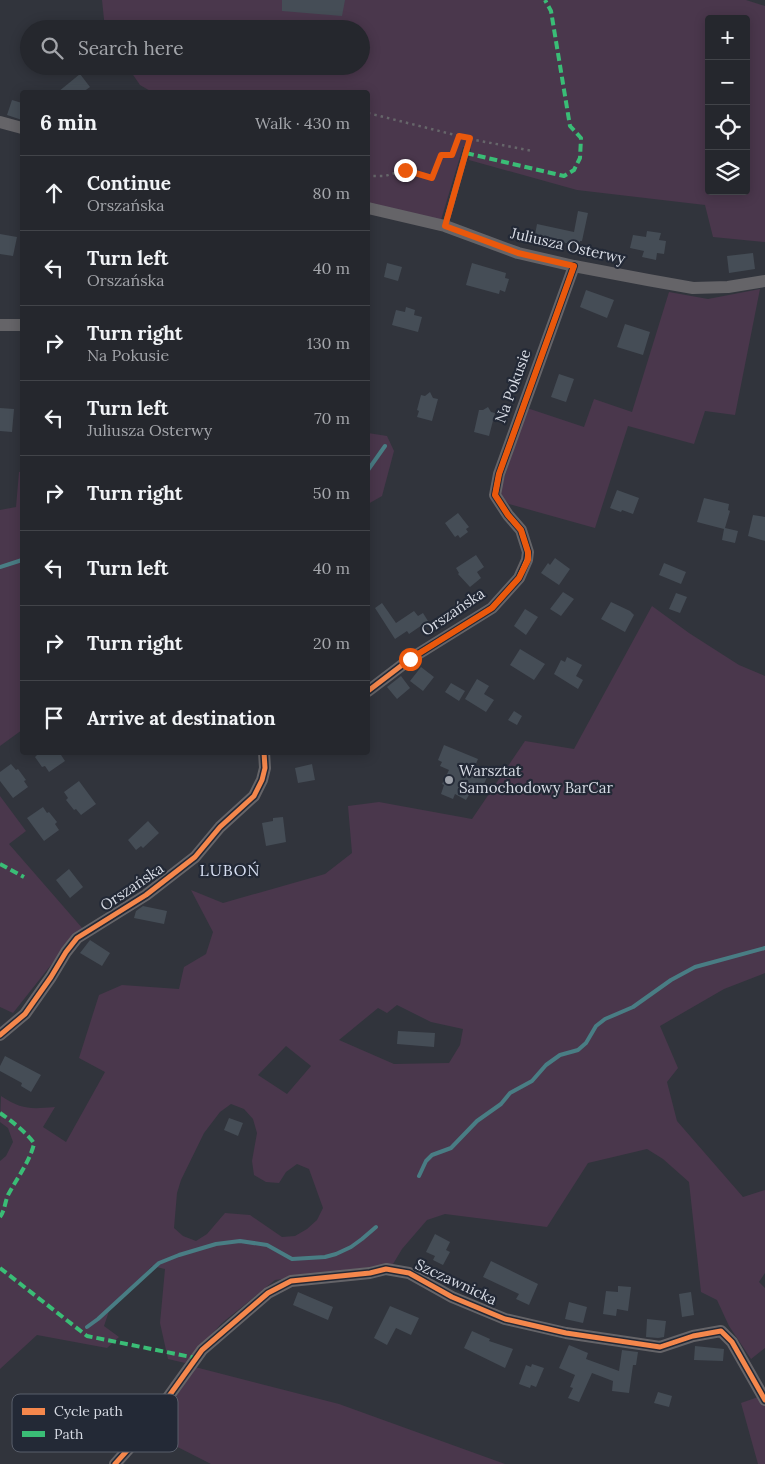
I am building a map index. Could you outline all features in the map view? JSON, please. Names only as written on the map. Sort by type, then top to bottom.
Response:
[{"type":"street","points":[[3,125],[20,128]]},
{"type":"street","name":"Juliusza Osterwy","points":[[370,208],[445,226],[518,253],[574,266],[693,288],[728,287],[765,280]]},
{"type":"street","name":"Na Pokusie","points":[[508,515],[495,495],[499,474],[574,266]]},
{"type":"street","points":[[0,325],[20,325]]},
{"type":"street","name":"Orszańska","points":[[370,689],[410,659],[492,608],[519,578],[528,560],[528,552],[521,530],[508,515]]},
{"type":"street","name":"Orszańska","points":[[0,1035],[25,1014],[77,938],[146,895],[195,857],[220,827],[254,796],[262,780],[265,768],[264,755]]},
{"type":"street","name":"Szczawnicka","points":[[170,1394],[202,1350],[268,1293],[291,1281],[370,1273],[386,1269],[409,1273],[452,1297],[505,1318],[566,1333],[660,1347],[693,1336],[720,1331],[732,1342],[765,1400]]},
{"type":"street","name":"Szczawnicka","points":[[115,1464],[126,1452]]},
{"type":"lane","points":[[445,226],[467,148]]},
{"type":"path","points":[[370,114],[459,136],[533,151]]},
{"type":"path","points":[[370,176],[385,176],[405,170],[432,178],[441,155],[452,155],[459,136]]},
{"type":"path","points":[[467,148],[470,138]]},
{"type":"shaded area","points":[[102,0],[746,0],[765,6],[765,242],[713,237],[705,205],[577,190],[469,160],[471,149],[463,147],[441,220],[370,203],[370,90],[149,90],[140,85],[133,75],[370,75],[370,20],[104,20]]},
{"type":"shaded area","points":[[760,289],[735,415],[705,411],[694,444],[628,426],[595,528],[509,504],[503,498],[500,491],[527,408],[584,427],[594,399],[632,412],[669,292],[708,299]]},
{"type":"shaded area","points":[[370,433],[387,436],[394,451],[382,496],[370,503]]},
{"type":"shaded area","points":[[20,472],[20,731],[0,746],[0,510],[16,507]]},
{"type":"shaded area","points":[[652,606],[689,633],[739,665],[765,676],[765,973],[724,989],[660,1026],[678,1068],[667,1082],[677,1121],[743,1197],[765,1190],[765,1273],[759,1282],[765,1288],[765,1348],[751,1359],[729,1326],[717,1300],[701,1292],[689,1182],[663,1159],[647,1149],[588,1163],[547,1227],[445,1214],[427,1220],[402,1249],[393,1264],[275,1280],[222,1323],[185,1363],[168,1359],[160,1323],[165,1269],[152,1266],[109,1311],[104,1326],[119,1337],[107,1348],[37,1335],[0,1369],[0,1161],[6,1156],[13,1142],[8,1128],[0,1122],[1,1096],[27,1108],[55,1107],[43,1127],[66,1142],[105,1072],[79,1058],[99,995],[122,985],[179,989],[184,967],[206,954],[213,932],[191,890],[223,903],[325,874],[352,853],[348,806],[379,802],[472,819],[525,741],[574,749]],"holes":[[[397,1005],[431,1022],[463,1029],[460,1045],[449,1063],[394,1064],[339,1040],[378,1008],[387,1013]],[[286,1046],[311,1066],[287,1094],[258,1075]],[[231,1104],[244,1109],[253,1119],[257,1133],[252,1161],[254,1175],[266,1182],[279,1183],[286,1172],[297,1164],[309,1169],[323,1208],[317,1220],[307,1229],[295,1236],[282,1237],[250,1215],[225,1213],[207,1234],[196,1241],[183,1236],[174,1228],[177,1193],[181,1180],[204,1133],[220,1112]]]},
{"type":"shaded area","points":[[0,796],[26,831],[9,844],[83,929],[62,951],[13,1013],[0,1007]]},
{"type":"shaded area","points":[[195,1367],[339,1404],[505,1464],[211,1464],[178,1447],[178,1394]]},
{"type":"shaded area","points":[[761,1396],[765,1400],[765,1464],[758,1464],[741,1403]]},
{"type":"building","points":[[282,0],[345,0],[342,16],[282,11]]},
{"type":"building","points":[[79,75],[90,87],[86,90],[60,90]]},
{"type":"building","points":[[12,100],[20,102],[20,119],[7,115]]},
{"type":"building","points":[[578,211],[588,213],[582,241],[580,241],[579,245],[553,241],[552,244],[534,240],[537,224],[574,232]]},
{"type":"building","points":[[647,231],[661,233],[659,240],[666,241],[664,254],[657,253],[656,260],[642,257],[644,251],[630,248],[633,235],[646,237]]},
{"type":"building","points":[[0,234],[17,237],[13,256],[0,254]]},
{"type":"building","points":[[753,253],[755,269],[729,273],[727,256]]},
{"type":"building","points":[[387,263],[402,267],[398,281],[384,277]]},
{"type":"building","points":[[472,263],[506,273],[505,278],[509,279],[505,292],[500,290],[499,294],[466,285]]},
{"type":"building","points":[[586,290],[614,300],[607,318],[580,307]]},
{"type":"building","points":[[406,307],[415,310],[414,315],[422,317],[418,332],[392,325],[396,310],[405,312]]},
{"type":"building","points":[[625,324],[650,332],[643,355],[617,347]]},
{"type":"building","points":[[559,374],[574,379],[566,402],[551,397]]},
{"type":"building","points":[[430,392],[433,398],[438,399],[432,421],[417,417],[421,395],[425,396]]},
{"type":"building","points":[[488,407],[491,412],[495,413],[489,436],[474,432],[479,410]]},
{"type":"building","points":[[0,408],[14,409],[12,432],[0,431]]},
{"type":"building","points":[[617,490],[639,498],[633,514],[610,508]]},
{"type":"building","points":[[704,498],[729,504],[728,510],[730,511],[725,528],[738,531],[735,543],[722,540],[724,529],[697,522]]},
{"type":"building","points":[[458,513],[469,527],[466,529],[468,532],[460,538],[458,535],[455,537],[445,523]]},
{"type":"building","points":[[753,515],[765,517],[765,541],[748,536]]},
{"type":"building","points":[[476,555],[484,567],[477,572],[481,578],[470,587],[458,574],[456,568]]},
{"type":"building","points":[[555,558],[570,569],[559,585],[541,573],[548,563],[550,565]]},
{"type":"building","points":[[664,563],[686,572],[681,584],[659,575]]},
{"type":"building","points":[[563,592],[574,599],[561,616],[550,609]]},
{"type":"building","points":[[676,593],[687,597],[680,613],[669,609]]},
{"type":"building","points":[[611,602],[630,611],[634,615],[625,632],[601,619]]},
{"type":"building","points":[[382,603],[396,623],[414,611],[418,616],[423,613],[428,621],[409,634],[407,631],[395,639],[375,608]]},
{"type":"building","points":[[525,609],[538,617],[526,635],[514,626]]},
{"type":"building","points":[[520,649],[545,664],[534,680],[510,665]]},
{"type":"building","points":[[567,657],[582,665],[576,676],[583,680],[578,689],[554,674],[561,660],[565,662]]},
{"type":"building","points":[[421,667],[434,677],[423,691],[410,681]]},
{"type":"building","points":[[401,676],[410,688],[397,699],[387,687]]},
{"type":"building","points":[[477,679],[489,686],[484,694],[494,700],[486,712],[465,699]]},
{"type":"building","points":[[451,683],[465,691],[459,701],[445,692]]},
{"type":"building","points":[[514,711],[522,716],[517,725],[508,720]]},
{"type":"building","points":[[444,745],[478,759],[475,766],[479,768],[478,770],[488,774],[483,787],[476,783],[466,800],[455,794],[453,799],[441,794],[444,785],[442,784],[449,770],[440,766],[442,762],[438,760]]},
{"type":"building","points":[[37,755],[61,755],[65,761],[49,772],[45,766],[42,767],[35,757]]},
{"type":"building","points":[[11,764],[16,770],[18,769],[26,780],[24,781],[28,787],[13,798],[0,781],[0,772]]},
{"type":"building","points":[[312,764],[315,780],[298,783],[295,768]]},
{"type":"building","points":[[79,781],[96,804],[81,815],[66,800],[68,798],[64,792]]},
{"type":"building","points":[[43,807],[57,822],[55,824],[59,830],[44,841],[27,818]]},
{"type":"building","points":[[283,817],[286,842],[266,846],[262,823],[273,821],[273,818]]},
{"type":"building","points":[[148,821],[159,833],[143,848],[141,846],[136,850],[128,840]]},
{"type":"building","points":[[69,869],[83,887],[70,898],[56,880]]},
{"type":"building","points":[[143,906],[167,911],[164,924],[134,918],[136,911]]},
{"type":"building","points":[[90,940],[110,953],[102,966],[80,953]]},
{"type":"building","points":[[398,1031],[435,1033],[434,1047],[397,1044]]},
{"type":"building","points":[[5,1056],[41,1075],[31,1092],[21,1086],[22,1083],[0,1071],[0,1066]]},
{"type":"building","points":[[229,1118],[243,1123],[238,1136],[224,1130]]},
{"type":"building","points":[[435,1234],[450,1242],[446,1250],[450,1252],[443,1265],[433,1260],[435,1256],[426,1252]]},
{"type":"building","points":[[491,1261],[538,1284],[529,1305],[516,1299],[519,1294],[483,1277]]},
{"type":"building","points":[[618,1286],[631,1287],[628,1311],[617,1309],[616,1316],[603,1314],[606,1291],[618,1292]]},
{"type":"building","points":[[298,1292],[333,1307],[328,1320],[293,1305]]},
{"type":"building","points":[[691,1292],[694,1315],[682,1317],[679,1294]]},
{"type":"building","points":[[569,1302],[587,1307],[583,1323],[565,1319]]},
{"type":"building","points":[[390,1306],[419,1318],[411,1335],[396,1328],[387,1345],[374,1338]]},
{"type":"building","points":[[647,1319],[666,1321],[664,1337],[646,1337]]},
{"type":"building","points":[[472,1331],[490,1339],[489,1341],[513,1349],[505,1368],[464,1348]]},
{"type":"building","points":[[569,1345],[588,1353],[586,1359],[619,1371],[622,1350],[638,1352],[636,1365],[633,1365],[629,1393],[612,1391],[613,1381],[592,1373],[579,1402],[568,1398],[573,1388],[570,1387],[575,1375],[559,1368]]},
{"type":"building","points":[[695,1346],[724,1349],[723,1361],[694,1360]]},
{"type":"building","points":[[532,1364],[544,1368],[536,1387],[531,1385],[530,1388],[519,1384],[526,1365],[531,1367]]},
{"type":"building","points":[[658,1392],[672,1396],[669,1407],[654,1403]]},
{"type":"waterway","points":[[370,467],[385,446]]},
{"type":"waterway","points":[[0,567],[20,561]]},
{"type":"waterway","points":[[419,1176],[426,1161],[432,1155],[451,1148],[477,1121],[501,1104],[510,1093],[532,1081],[546,1065],[560,1055],[578,1050],[586,1043],[596,1026],[605,1019],[633,1007],[671,980],[695,967],[765,948]]},
{"type":"waterway","points":[[87,1327],[159,1263],[179,1255],[216,1244],[240,1241],[267,1245],[292,1259],[325,1257],[351,1247],[376,1227]]},
{"type":"marked path","points":[[466,153],[564,176],[574,170],[580,158],[581,138],[570,126],[551,11],[545,0]]},
{"type":"marked path","points":[[0,864],[24,877]]},
{"type":"marked path","points":[[0,1113],[24,1132],[34,1144],[26,1164],[8,1195],[0,1217]]},
{"type":"marked path","points":[[0,1268],[87,1336],[196,1358]]},
{"type":"cycle path","points":[[370,689],[410,659],[492,608],[519,578],[527,560],[528,552],[521,530],[495,495],[499,474],[574,266]]},
{"type":"cycle path","points":[[0,1035],[25,1014],[77,938],[146,895],[195,857],[220,827],[254,796],[262,780],[265,768],[264,755]]},
{"type":"cycle path","points":[[170,1394],[202,1350],[268,1293],[291,1281],[370,1273],[386,1269],[409,1273],[452,1297],[505,1319],[566,1333],[660,1347],[693,1336],[721,1331],[732,1342],[765,1400]]},
{"type":"cycle path","points":[[115,1464],[126,1452]]},
{"type":"place","name":"Warsztat Samochodowy BarCar","points":[[449,780]]},
{"type":"district","name":"LUBOŃ","points":[[230,870]]},
{"type":"route","points":[[405,170],[432,178],[441,155],[452,155],[459,136],[470,138],[445,226],[518,253],[574,266],[499,474],[495,495],[521,530],[528,552],[528,560],[519,578],[492,608],[410,659]]}]
